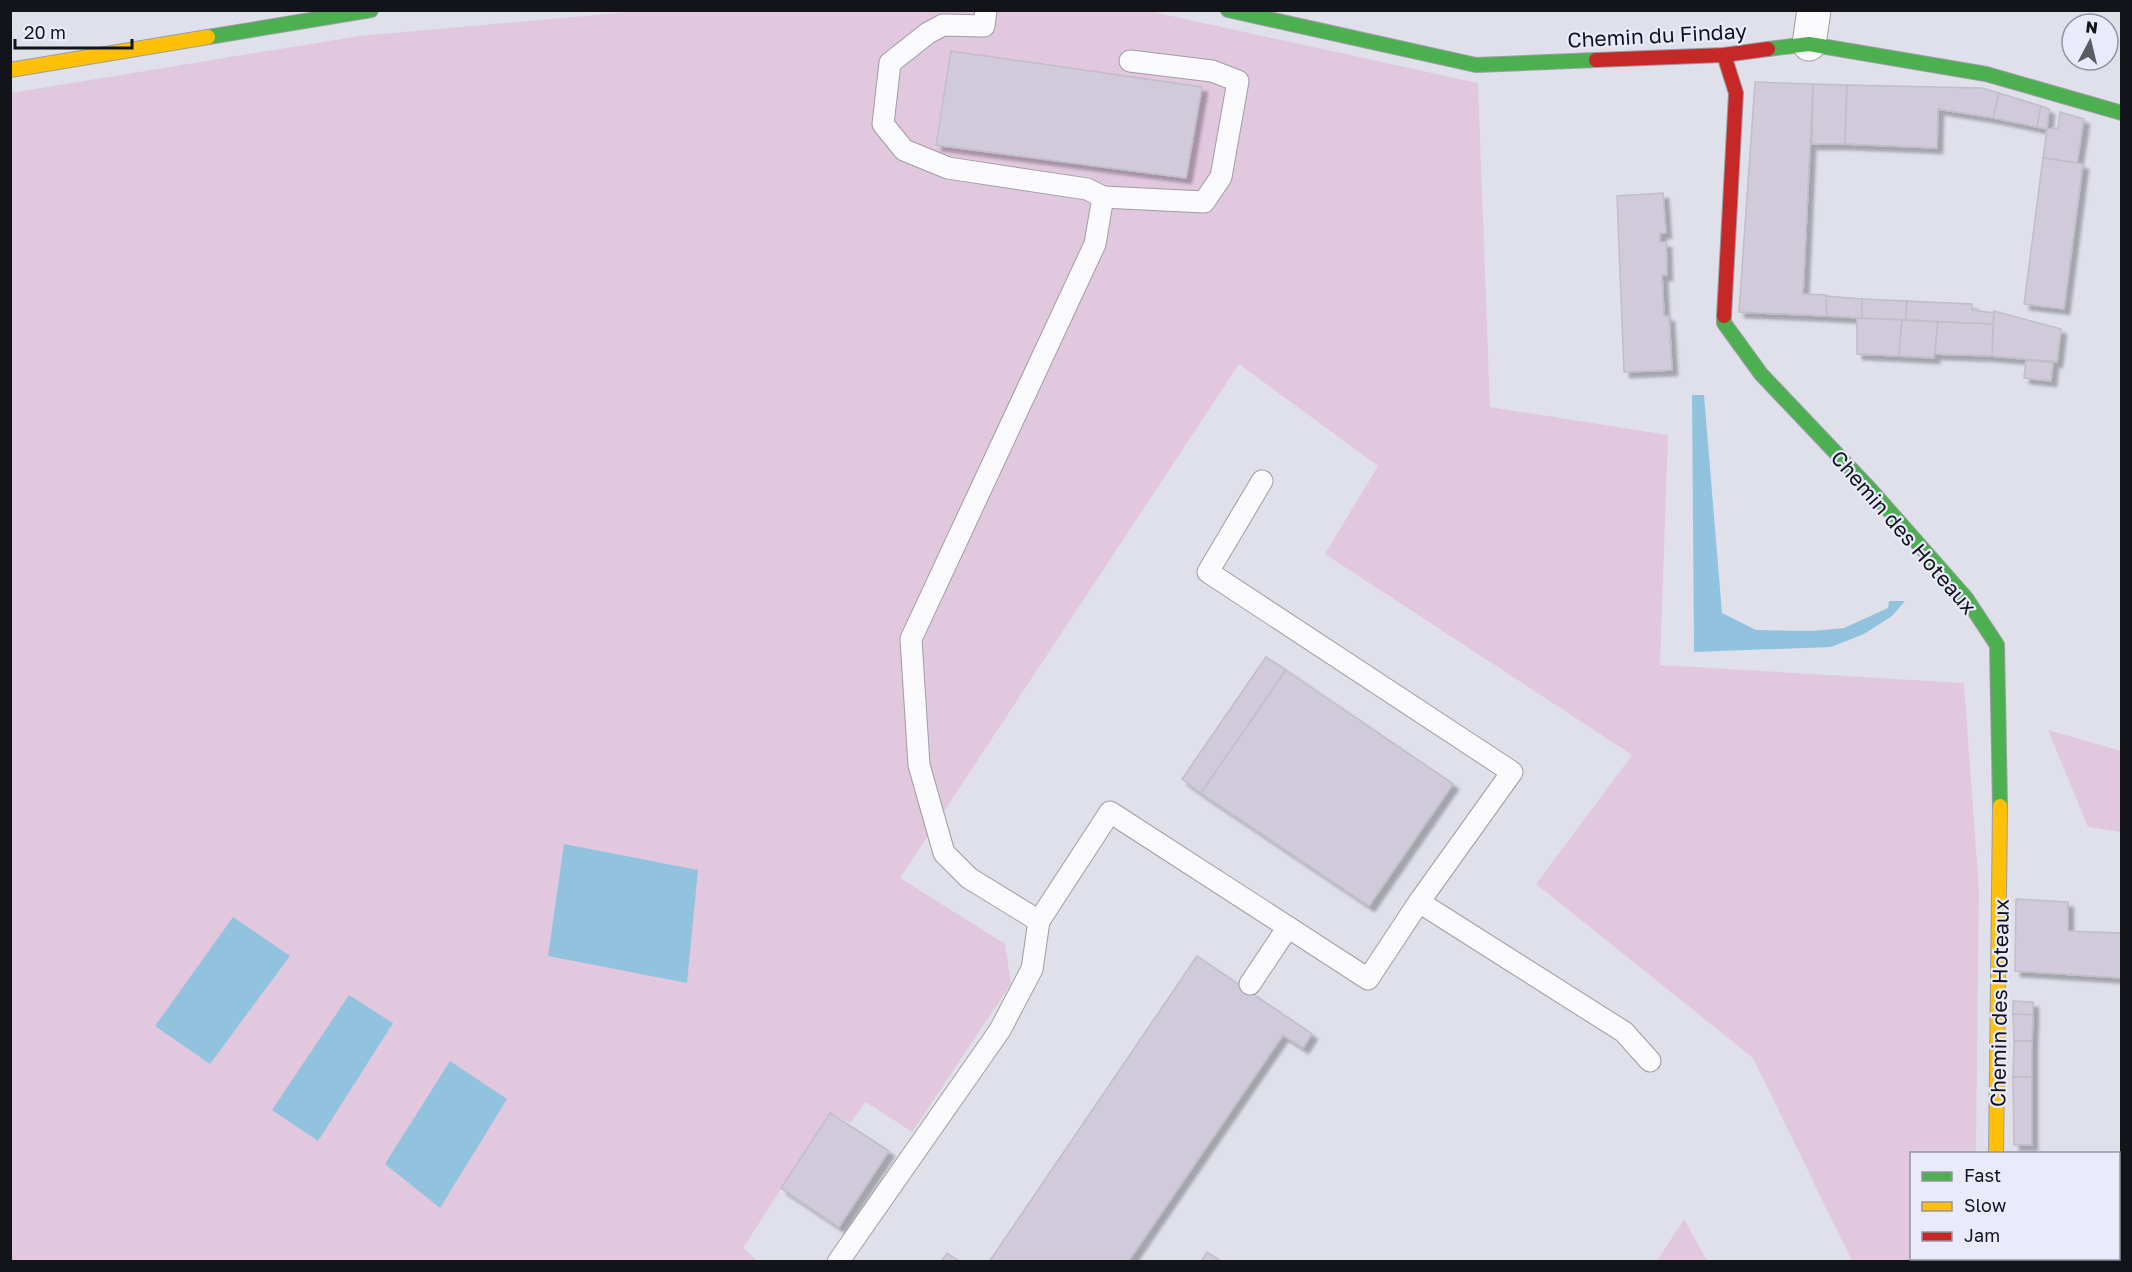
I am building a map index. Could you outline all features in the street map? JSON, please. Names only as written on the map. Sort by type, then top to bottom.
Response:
[{"type":"street","points":[[10,70],[371,10]]},
{"type":"street","name":"Chemin du Finday","points":[[1228,10],[1476,65],[1724,55],[1809,44],[1986,74],[2121,113]]},
{"type":"street","points":[[1809,44],[1814,10]]},
{"type":"street","name":"Chemin des Hoteaux","points":[[1724,55],[1736,93],[1724,323],[1761,374],[1870,489],[1966,598],[1997,645],[2001,836],[1996,1152]]},
{"type":"lane","points":[[986,10],[984,26],[943,25],[928,33],[890,63],[883,123],[904,150],[948,168],[1087,189],[1103,197],[1204,202],[1221,177],[1238,81],[1212,71],[1130,61]]},
{"type":"lane","points":[[1039,921],[969,878],[944,853],[919,765],[911,639],[1095,244],[1103,197]]},
{"type":"lane","points":[[838,1262],[1000,1030],[1032,969],[1039,921],[1110,812],[1368,979],[1419,902],[1512,772],[1208,572],[1262,480]]},
{"type":"lane","points":[[1419,902],[1624,1032],[1650,1061]]},
{"type":"lane","points":[[1250,984],[1288,927]]},
{"type":"shaded area","points":[[652,10],[1149,11],[1478,83],[1490,407],[1668,435],[1660,665],[1964,683],[1979,891],[1976,1152],[1910,1152],[1910,1260],[1974,1261],[1852,1261],[1753,1058],[1536,884],[1632,755],[1325,554],[1378,466],[1239,364],[900,878],[1005,944],[1011,984],[912,1132],[866,1102],[850,1123],[830,1113],[743,1248],[758,1261],[11,1262],[11,93],[359,36]]},
{"type":"shaded area","points":[[2048,730],[2121,751],[2121,832],[2088,827]]},
{"type":"shaded area","points":[[1684,1219],[1707,1261],[1657,1261]]},
{"type":"water","points":[[1692,395],[1704,395],[1722,613],[1756,630],[1812,631],[1844,628],[1888,608],[1889,601],[1905,601],[1892,616],[1864,634],[1831,647],[1694,652]]},
{"type":"water","points":[[564,844],[698,870],[687,983],[548,956]]},
{"type":"water","points":[[233,917],[290,956],[210,1064],[155,1026]]},
{"type":"water","points":[[349,995],[393,1023],[318,1141],[272,1110]]},
{"type":"water","points":[[450,1061],[507,1099],[440,1208],[385,1164]]},
{"type":"building","points":[[951,51],[1202,87],[1186,178],[936,145]]},
{"type":"building","points":[[1755,82],[1813,84],[1803,294],[1827,295],[1827,316],[1739,312]]},
{"type":"building","points":[[1813,84],[1847,85],[1845,144],[1812,144]]},
{"type":"building","points":[[1847,85],[1982,88],[1999,93],[1993,118],[1938,109],[1937,148],[1845,144]]},
{"type":"building","points":[[1999,93],[2041,106],[2037,127],[1993,118]]},
{"type":"building","points":[[2041,106],[2049,109],[2047,129],[2037,127]]},
{"type":"building","points":[[2060,112],[2084,119],[2077,163],[2043,158],[2047,129],[2058,128]]},
{"type":"building","points":[[2043,158],[2083,164],[2064,309],[2024,304]]},
{"type":"building","points":[[1663,193],[1666,233],[1660,233],[1660,242],[1666,242],[1667,275],[1662,275],[1664,316],[1669,316],[1672,370],[1624,372],[1617,196]]},
{"type":"building","points":[[1826,296],[1862,299],[1862,318],[1827,316]]},
{"type":"building","points":[[1862,299],[1907,301],[1906,320],[1862,318]]},
{"type":"building","points":[[1907,301],[1972,304],[1972,310],[1994,313],[1993,324],[1906,320]]},
{"type":"building","points":[[1994,311],[2061,329],[2057,362],[1992,356]]},
{"type":"building","points":[[1857,318],[1902,320],[1899,356],[1857,354]]},
{"type":"building","points":[[1902,320],[1938,322],[1934,358],[1899,356]]},
{"type":"building","points":[[1938,322],[1993,324],[1992,356],[1935,354]]},
{"type":"building","points":[[2026,360],[2053,363],[2051,381],[2024,378]]},
{"type":"building","points":[[1266,657],[1286,670],[1201,793],[1182,779]]},
{"type":"building","points":[[1286,670],[1453,784],[1369,906],[1201,793]]},
{"type":"building","points":[[2016,899],[2068,902],[2068,931],[2122,933],[2122,978],[2015,971]]},
{"type":"building","points":[[1197,956],[1312,1034],[1303,1048],[1283,1035],[1128,1262],[989,1262]]},
{"type":"building","points":[[2013,1001],[2033,1002],[2033,1015],[2013,1014]]},
{"type":"building","points":[[2013,1014],[2033,1015],[2032,1041],[2014,1041]]},
{"type":"building","points":[[2014,1041],[2032,1041],[2032,1077],[2013,1077]]},
{"type":"building","points":[[2013,1077],[2032,1077],[2032,1145],[2014,1145]]},
{"type":"building","points":[[830,1113],[889,1151],[839,1227],[781,1188]]},
{"type":"building","points":[[1207,1252],[1222,1262],[1201,1262]]},
{"type":"building","points":[[947,1253],[960,1262],[941,1262]]},
{"type":"traffic: fast","points":[[208,37],[371,10]]},
{"type":"traffic: fast","points":[[1228,10],[1476,65],[1596,60]]},
{"type":"traffic: fast","points":[[1768,49],[1809,44],[1986,74],[2122,113]]},
{"type":"traffic: fast","points":[[1724,316],[1724,323],[1761,374],[1870,489],[1966,598],[1997,645],[2000,806]]},
{"type":"traffic: slow","points":[[10,70],[208,37]]},
{"type":"traffic: slow","points":[[1996,1152],[2000,806]]},
{"type":"traffic: jam","points":[[1596,60],[1724,55],[1768,49]]},
{"type":"traffic: jam","points":[[1724,55],[1736,93],[1724,316]]}]
